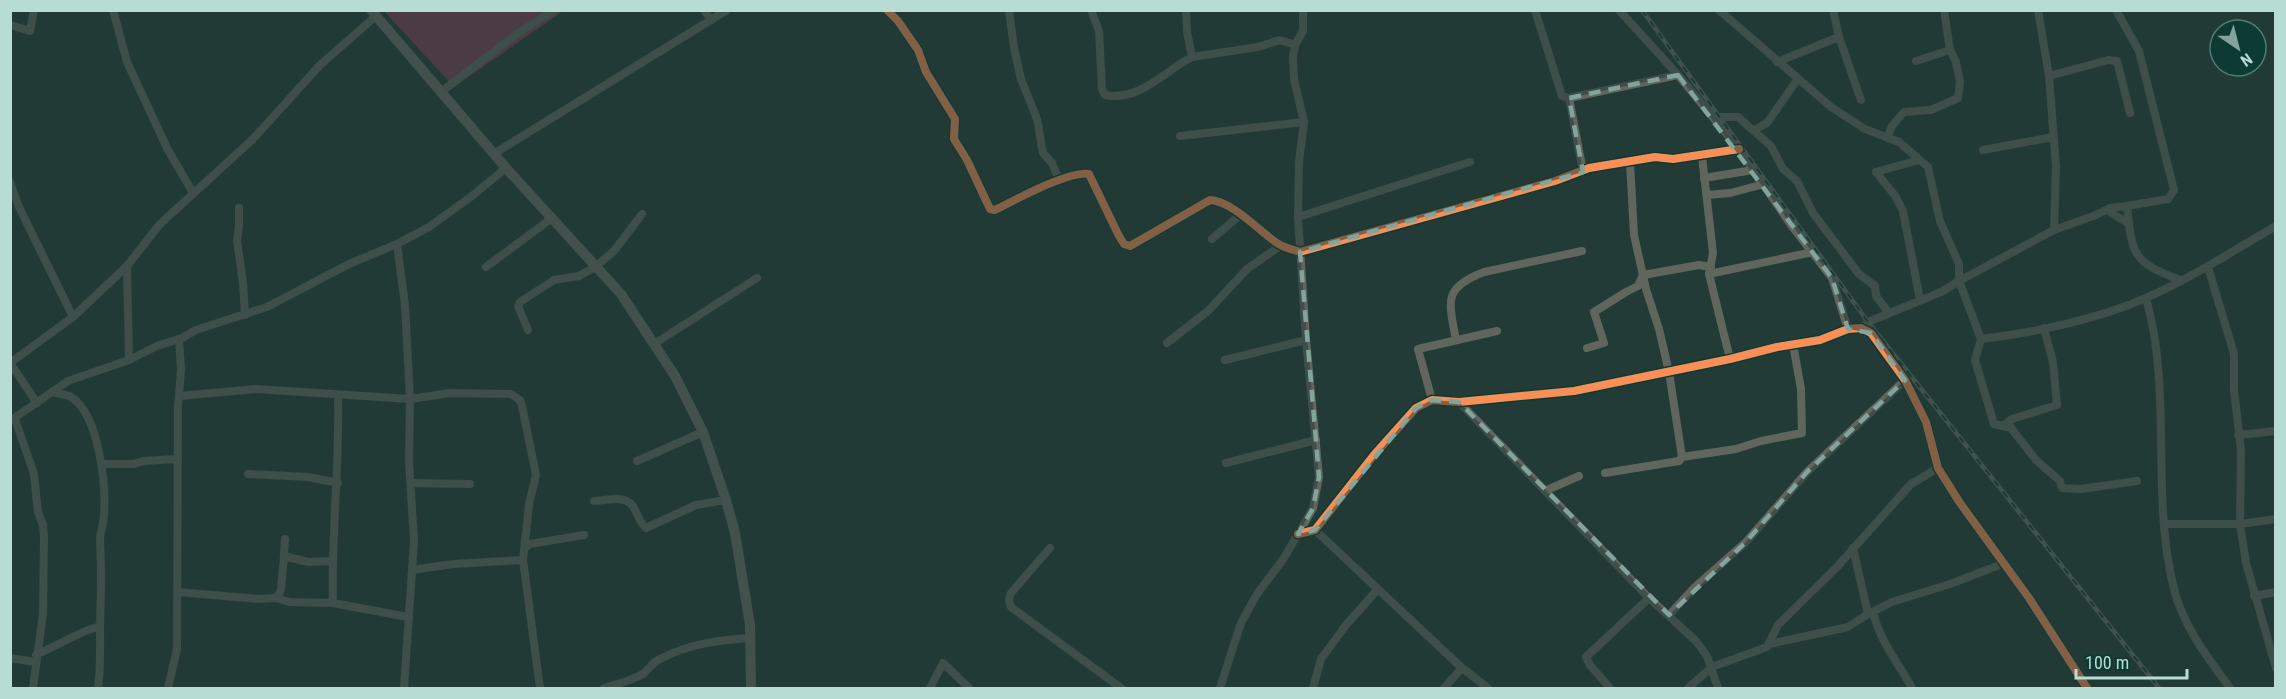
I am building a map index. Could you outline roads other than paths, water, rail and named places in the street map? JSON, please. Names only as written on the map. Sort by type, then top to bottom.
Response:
[{"type":"main road","points":[[373,13],[506,168],[621,294],[675,376],[703,432],[735,533],[746,593],[751,688]]},
{"type":"street","points":[[10,25],[30,31],[34,10]]},
{"type":"street","points":[[113,10],[127,62],[167,148],[193,193]]},
{"type":"street","points":[[441,92],[518,33],[554,10]]},
{"type":"street","points":[[704,10],[711,20]]},
{"type":"street","points":[[495,153],[727,10]]},
{"type":"street","points":[[886,10],[898,21],[918,51],[926,72],[955,118],[954,139],[985,194],[990,209],[995,210],[1059,180],[1082,172],[1089,174],[1119,236],[1124,244],[1130,246],[1210,200],[1218,200],[1281,246],[1299,252],[1556,181],[1583,171],[1655,158],[1702,156],[1739,149]]},
{"type":"street","points":[[1009,10],[1014,48],[1022,79],[1037,118],[1043,153],[1052,163],[1059,180]]},
{"type":"street","points":[[1091,10],[1099,31],[1102,89],[1105,95],[1124,96],[1141,90],[1192,57],[1258,47],[1280,40],[1295,45]]},
{"type":"street","points":[[1186,10],[1192,57]]},
{"type":"street","points":[[1220,688],[1241,623],[1257,594],[1284,558],[1312,508],[1319,477],[1299,252],[1299,162],[1304,122],[1294,79],[1293,56],[1295,45],[1303,32],[1303,10]]},
{"type":"street","points":[[1536,10],[1562,96],[1569,98],[1678,75]]},
{"type":"street","points":[[1619,10],[1714,117],[1832,278],[1848,329]]},
{"type":"street","points":[[1719,10],[1797,80],[1839,113],[1865,129],[1899,142],[1928,167],[1940,221],[1959,264],[1959,281],[1981,339],[1975,360],[1994,424],[2011,428],[2036,460],[2060,481],[2062,488],[2080,489],[2137,481]]},
{"type":"street","points":[[1833,10],[1839,37],[1861,100]]},
{"type":"street","points":[[1887,138],[1904,112],[1930,110],[1958,98],[1960,82],[1956,62],[1950,50],[1944,10]]},
{"type":"street","points":[[2038,10],[2049,76],[2056,167],[2054,230]]},
{"type":"street","points":[[1861,328],[1869,322],[1959,281],[2054,230],[2107,210],[2168,199],[2174,190],[2139,51],[2116,10]]},
{"type":"street","points":[[37,403],[10,363],[74,317],[128,266],[160,224],[253,139],[320,65],[373,13]]},
{"type":"street","points":[[1777,62],[1839,37]]},
{"type":"street","points":[[1916,61],[1950,50]]},
{"type":"street","points":[[2049,76],[2108,60],[2117,61],[2130,113]]},
{"type":"street","points":[[1754,129],[1767,123],[1797,80]]},
{"type":"street","points":[[1569,98],[1583,171]]},
{"type":"street","points":[[1714,117],[1738,117],[1754,129],[1771,147],[1783,169],[1797,181],[1812,213],[1859,274],[1875,286],[1876,296],[1889,313]]},
{"type":"street","points":[[1180,136],[1304,122]]},
{"type":"street","points":[[1983,150],[2053,137]]},
{"type":"street","points":[[1702,156],[1713,253],[1710,270],[1730,359]]},
{"type":"street","points":[[1919,160],[1876,172],[1896,197],[1903,211],[1920,300]]},
{"type":"street","points":[[1298,217],[1470,162]]},
{"type":"street","points":[[1630,162],[1634,235],[1670,372],[1682,457]]},
{"type":"street","points":[[33,688],[43,614],[43,525],[38,512],[34,474],[13,420],[68,381],[129,360],[196,330],[267,307],[348,264],[398,244],[472,196],[506,168]]},
{"type":"street","points":[[1704,178],[1753,170]]},
{"type":"street","points":[[10,182],[74,317]]},
{"type":"street","points":[[1707,195],[1730,194],[1764,184]]},
{"type":"street","points":[[2127,206],[2132,245],[2142,260],[2148,267],[2180,280]]},
{"type":"street","points":[[239,208],[237,241],[245,315]]},
{"type":"street","points":[[2107,210],[2129,224]]},
{"type":"street","points":[[528,330],[518,306],[520,302],[554,280],[579,276],[595,267],[614,251],[642,214]]},
{"type":"street","points":[[1212,239],[1240,215]]},
{"type":"street","points":[[486,267],[552,219]]},
{"type":"street","points":[[1981,339],[2044,328],[2146,298],[2208,267],[2276,226]]},
{"type":"street","points":[[398,244],[405,305],[410,399],[409,461],[414,541],[404,688]]},
{"type":"street","points":[[1167,343],[1208,311],[1247,270],[1281,246]]},
{"type":"street","points":[[1456,340],[1450,300],[1457,286],[1484,272],[1582,251]]},
{"type":"street","points":[[1643,275],[1699,265],[1710,270],[1813,252]]},
{"type":"street","points":[[128,266],[129,360]]},
{"type":"street","points":[[2208,267],[2234,354],[2234,390],[2241,450],[2240,524],[2254,596],[2276,668]]},
{"type":"street","points":[[1587,348],[1604,343],[1594,312],[1638,286],[1643,275]]},
{"type":"street","points":[[654,344],[757,278]]},
{"type":"street","points":[[2146,298],[2153,323],[2158,372],[2162,420],[2161,471],[2164,524],[2174,589],[2180,606],[2205,654],[2230,688]]},
{"type":"street","points":[[1298,534],[1315,530],[1360,472],[1416,408],[1432,400],[1460,402],[1574,391],[1820,340],[1848,329],[1861,328],[1871,333],[1905,380],[1926,422],[1938,468],[1960,503],[2005,563],[2087,688]]},
{"type":"street","points":[[2003,426],[2012,419],[2057,405],[2053,362],[2044,328]]},
{"type":"street","points":[[1432,400],[1418,350],[1497,331]]},
{"type":"street","points":[[168,688],[177,649],[181,370],[179,339]]},
{"type":"street","points":[[1224,360],[1306,340]]},
{"type":"street","points":[[1605,473],[1679,461],[1682,457],[1736,449],[1761,441],[1802,433],[1801,389],[1793,344]]},
{"type":"street","points":[[1669,615],[1695,587],[1746,542],[1808,472],[1905,380]]},
{"type":"street","points":[[179,396],[256,389],[410,399],[450,393],[511,394],[520,400],[536,475],[529,504],[523,560],[540,688]]},
{"type":"street","points":[[53,392],[71,397],[83,411],[97,442],[102,464],[104,513],[100,537],[103,567],[100,626],[102,663],[98,688]]},
{"type":"street","points":[[333,603],[332,561],[338,483],[338,396]]},
{"type":"street","points":[[1460,402],[1649,598],[1696,641],[1712,667],[1718,688]]},
{"type":"street","points":[[2238,435],[2276,431]]},
{"type":"street","points":[[637,461],[703,432]]},
{"type":"street","points":[[1226,464],[1316,440]]},
{"type":"street","points":[[102,464],[134,464],[142,461],[178,459]]},
{"type":"street","points":[[1688,688],[1712,667],[1763,650],[1769,644],[1778,625],[1911,484],[1938,468]]},
{"type":"street","points":[[248,474],[308,477],[338,483]]},
{"type":"street","points":[[1547,490],[1579,476]]},
{"type":"street","points":[[411,483],[470,484]]},
{"type":"street","points":[[594,501],[627,499],[633,503],[641,524],[646,528],[696,505],[726,500]]},
{"type":"street","points":[[2164,524],[2240,524],[2276,519]]},
{"type":"street","points":[[1315,530],[1462,668],[1488,688]]},
{"type":"street","points":[[525,548],[530,544],[584,535]]},
{"type":"street","points":[[277,598],[281,590],[285,539]]},
{"type":"street","points":[[1050,548],[1011,593],[1009,600],[1011,607],[1121,688]]},
{"type":"street","points":[[1853,548],[1870,613],[1891,657],[1900,666],[1911,688]]},
{"type":"street","points":[[284,556],[308,562],[332,561]]},
{"type":"street","points":[[412,570],[453,564],[523,560]]},
{"type":"street","points":[[1769,644],[1848,627],[1892,602],[1950,584],[2005,563]]},
{"type":"street","points":[[1313,688],[1321,659],[1346,625],[1378,589]]},
{"type":"street","points":[[178,592],[259,599],[277,598],[289,602],[333,603],[408,617]]},
{"type":"street","points":[[2254,596],[2276,592]]},
{"type":"street","points":[[1610,688],[1586,657],[1649,598]]},
{"type":"street","points":[[10,658],[36,658],[83,632],[100,626]]},
{"type":"street","points":[[604,688],[633,679],[644,673],[658,660],[694,645],[722,639],[750,638]]},
{"type":"street","points":[[930,688],[943,663],[969,688]]},
{"type":"street","points":[[1444,688],[1462,668]]},
{"type":"railway","points":[[1642,10],[1868,322],[2159,688]]}]
